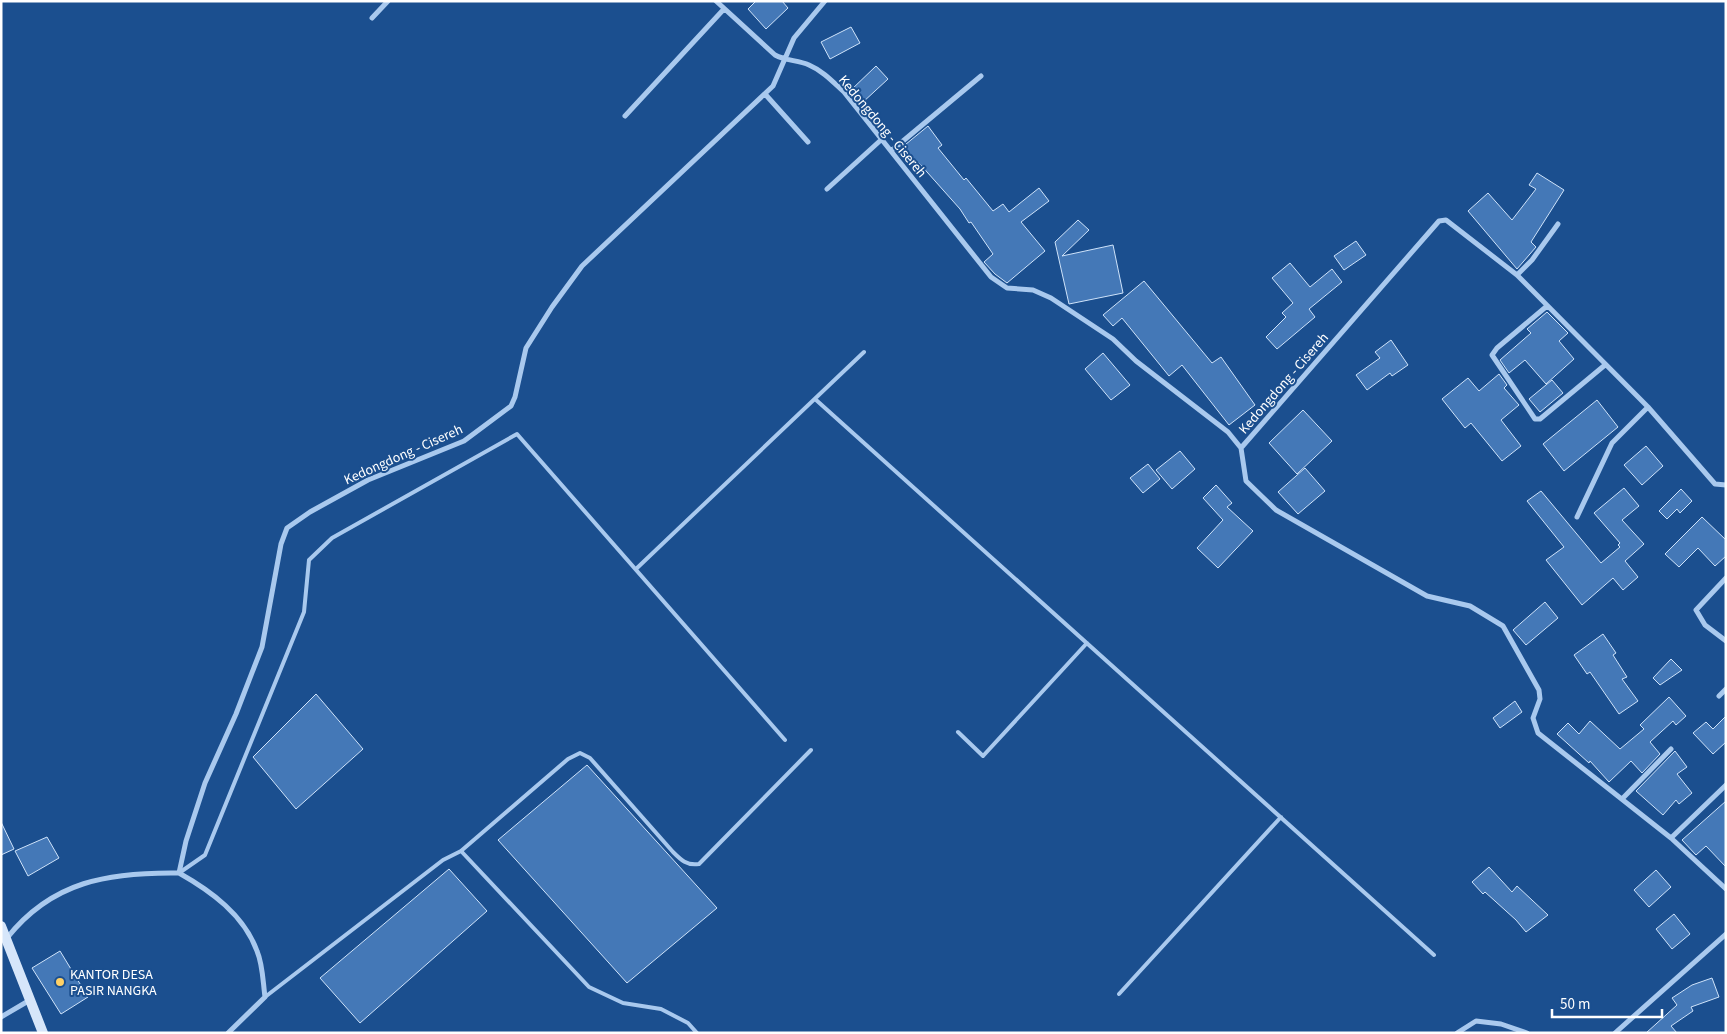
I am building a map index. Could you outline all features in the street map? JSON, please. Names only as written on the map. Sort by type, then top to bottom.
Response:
[{"type":"street","points":[[372,18],[388,1]]},
{"type":"street","points":[[716,1],[759,43],[784,60],[794,38],[825,1]]},
{"type":"street","points":[[625,116],[724,9]]},
{"type":"street","name":"Kedongdong - Cisereh","points":[[178,873],[205,782],[236,714],[262,647],[281,544],[287,528],[310,512],[368,480],[464,441],[511,406],[526,348],[552,307],[582,266],[773,86],[784,60],[809,65],[827,76],[844,92],[991,277],[1006,288],[1032,290],[1051,298],[1113,339],[1136,361],[1228,432],[1241,448],[1439,221],[1446,220],[1518,275],[1648,407],[1715,484],[1726,485]]},
{"type":"street","points":[[891,151],[982,76]]},
{"type":"street","points":[[765,94],[808,142]]},
{"type":"street","points":[[827,189],[882,139]]},
{"type":"street","points":[[1518,275],[1532,260],[1558,224]]},
{"type":"street","points":[[1548,306],[1497,348],[1492,355],[1536,419],[1540,419],[1605,365]]},
{"type":"street","points":[[1577,517],[1612,443],[1648,407]]},
{"type":"street","points":[[1241,448],[1243,476],[1276,510],[1427,596],[1470,606],[1502,626],[1539,690],[1540,699],[1532,718],[1538,733],[1671,838],[1726,889]]},
{"type":"street","points":[[1726,578],[1696,610],[1705,625],[1726,641]]},
{"type":"street","points":[[1719,696],[1726,689]]},
{"type":"street","points":[[1622,799],[1670,749]]},
{"type":"street","points":[[1671,838],[1726,785]]},
{"type":"street","points":[[6,939],[20,922],[38,906],[81,884],[114,878],[178,873],[206,888],[244,924],[258,952],[265,997],[228,1033]]},
{"type":"street","points":[[1,926],[43,1033]]},
{"type":"street","points":[[1615,1033],[1726,934]]},
{"type":"street","points":[[1,1017],[31,1000]]},
{"type":"street","points":[[1457,1033],[1476,1020],[1501,1024],[1527,1033]]},
{"type":"lane","points":[[636,569],[864,352]]},
{"type":"lane","points":[[815,399],[1434,955]]},
{"type":"lane","points":[[178,873],[204,855],[304,612],[304,584],[309,560],[332,538],[517,434],[785,740]]},
{"type":"lane","points":[[958,732],[983,756],[1087,643]]},
{"type":"lane","points":[[265,997],[444,860],[461,851],[568,759],[580,753],[590,758],[673,852],[684,862],[692,865],[699,864],[811,750]]},
{"type":"lane","points":[[1119,994],[1281,817]]},
{"type":"lane","points":[[461,851],[589,987],[623,1003],[661,1009],[688,1023],[697,1033]]},
{"type":"building","points":[[756,1],[782,1],[788,8],[766,29],[748,9]]},
{"type":"building","points":[[851,27],[860,43],[830,59],[821,42]]},
{"type":"building","points":[[876,66],[888,79],[862,103],[850,91]]},
{"type":"building","points":[[928,126],[942,145],[938,148],[993,211],[1003,204],[1009,212],[1039,188],[1049,201],[1021,222],[1045,251],[1007,283],[984,262],[993,254],[971,222],[969,223],[960,209],[919,163],[913,167],[900,149]]},
{"type":"building","points":[[1537,173],[1564,190],[1531,242],[1536,247],[1517,269],[1468,211],[1488,193],[1512,220],[1536,189],[1529,185]]},
{"type":"building","points":[[1078,220],[1089,230],[1062,256],[1113,245],[1123,293],[1069,304],[1055,242]]},
{"type":"building","points":[[1356,241],[1366,255],[1344,270],[1334,256]]},
{"type":"building","points":[[1290,263],[1310,287],[1332,269],[1342,282],[1309,309],[1315,317],[1277,349],[1266,337],[1286,317],[1282,313],[1293,303],[1272,278]]},
{"type":"building","points":[[1144,281],[1212,363],[1221,357],[1255,405],[1229,425],[1182,365],[1169,376],[1122,318],[1113,326],[1103,315]]},
{"type":"building","points":[[1547,312],[1568,333],[1559,341],[1574,359],[1546,384],[1525,360],[1509,373],[1500,360],[1531,333],[1527,329]]},
{"type":"building","points":[[1391,340],[1408,365],[1392,376],[1390,373],[1367,390],[1356,375],[1380,358],[1375,352]]},
{"type":"building","points":[[1103,353],[1130,385],[1111,400],[1085,369]]},
{"type":"building","points":[[1499,374],[1507,385],[1504,388],[1519,405],[1501,420],[1521,446],[1502,461],[1471,423],[1465,428],[1442,399],[1468,378],[1479,391]]},
{"type":"building","points":[[1552,380],[1563,393],[1540,412],[1529,399]]},
{"type":"building","points":[[1597,400],[1618,427],[1564,471],[1543,444]]},
{"type":"building","points":[[1303,410],[1332,441],[1297,474],[1269,443]]},
{"type":"building","points":[[1646,446],[1663,466],[1642,485],[1624,465]]},
{"type":"building","points":[[1180,451],[1195,469],[1172,489],[1156,470]]},
{"type":"building","points":[[1148,464],[1160,479],[1143,493],[1130,478]]},
{"type":"building","points":[[1305,468],[1325,491],[1298,514],[1278,492]]},
{"type":"building","points":[[1216,485],[1232,503],[1227,507],[1253,531],[1218,568],[1197,548],[1223,520],[1203,498]]},
{"type":"building","points":[[1624,488],[1639,506],[1622,520],[1644,544],[1625,561],[1638,577],[1623,590],[1613,578],[1582,605],[1546,560],[1564,547],[1527,501],[1541,491],[1601,563],[1620,547],[1618,545],[1620,543],[1594,513]]},
{"type":"building","points":[[1681,489],[1692,501],[1680,513],[1677,509],[1667,519],[1659,511]]},
{"type":"building","points":[[1702,517],[1726,540],[1726,556],[1715,566],[1698,548],[1679,567],[1665,554]]},
{"type":"building","points":[[1545,602],[1558,618],[1526,645],[1513,630]]},
{"type":"building","points":[[1603,634],[1616,653],[1613,655],[1627,677],[1622,679],[1638,701],[1619,714],[1590,672],[1587,674],[1574,655]]},
{"type":"building","points":[[1671,659],[1682,670],[1660,685],[1653,678]]},
{"type":"building","points":[[316,694],[363,749],[296,809],[253,757]]},
{"type":"building","points":[[1669,697],[1686,716],[1676,725],[1673,721],[1650,742],[1660,754],[1642,773],[1631,761],[1609,782],[1590,761],[1589,763],[1557,734],[1568,723],[1579,734],[1590,721],[1620,749],[1644,729],[1640,725]]},
{"type":"building","points":[[1515,701],[1522,712],[1500,728],[1493,718]]},
{"type":"building","points":[[1726,716],[1726,742],[1713,754],[1693,733],[1706,722],[1713,729]]},
{"type":"building","points":[[1675,751],[1687,767],[1677,774],[1692,793],[1679,804],[1676,800],[1663,815],[1636,791]]},
{"type":"building","points":[[587,765],[717,908],[627,983],[498,840]]},
{"type":"building","points":[[1726,801],[1726,867],[1706,846],[1696,855],[1682,840]]},
{"type":"building","points":[[1,822],[14,849],[1,855]]},
{"type":"building","points":[[47,837],[59,858],[28,876],[15,851]]},
{"type":"building","points":[[1489,867],[1512,892],[1517,886],[1548,915],[1526,932],[1516,920],[1485,892],[1483,894],[1472,882]]},
{"type":"building","points":[[449,869],[487,911],[360,1023],[320,978]]},
{"type":"building","points":[[1656,870],[1671,887],[1649,907],[1634,890]]},
{"type":"building","points":[[1674,914],[1690,934],[1672,949],[1656,929]]},
{"type":"building","name":"KANTOR DESA PASIR NANGKA","points":[[60,951],[88,997],[61,1014],[32,968]]},
{"type":"building","points":[[1712,978],[1719,997],[1691,1007],[1693,1011],[1671,1026],[1677,1033],[1646,1033],[1677,1005],[1672,998],[1692,985]]},
{"type":"place","name":"KANTOR DESA PASIR NANGKA","points":[[60,982]]}]
